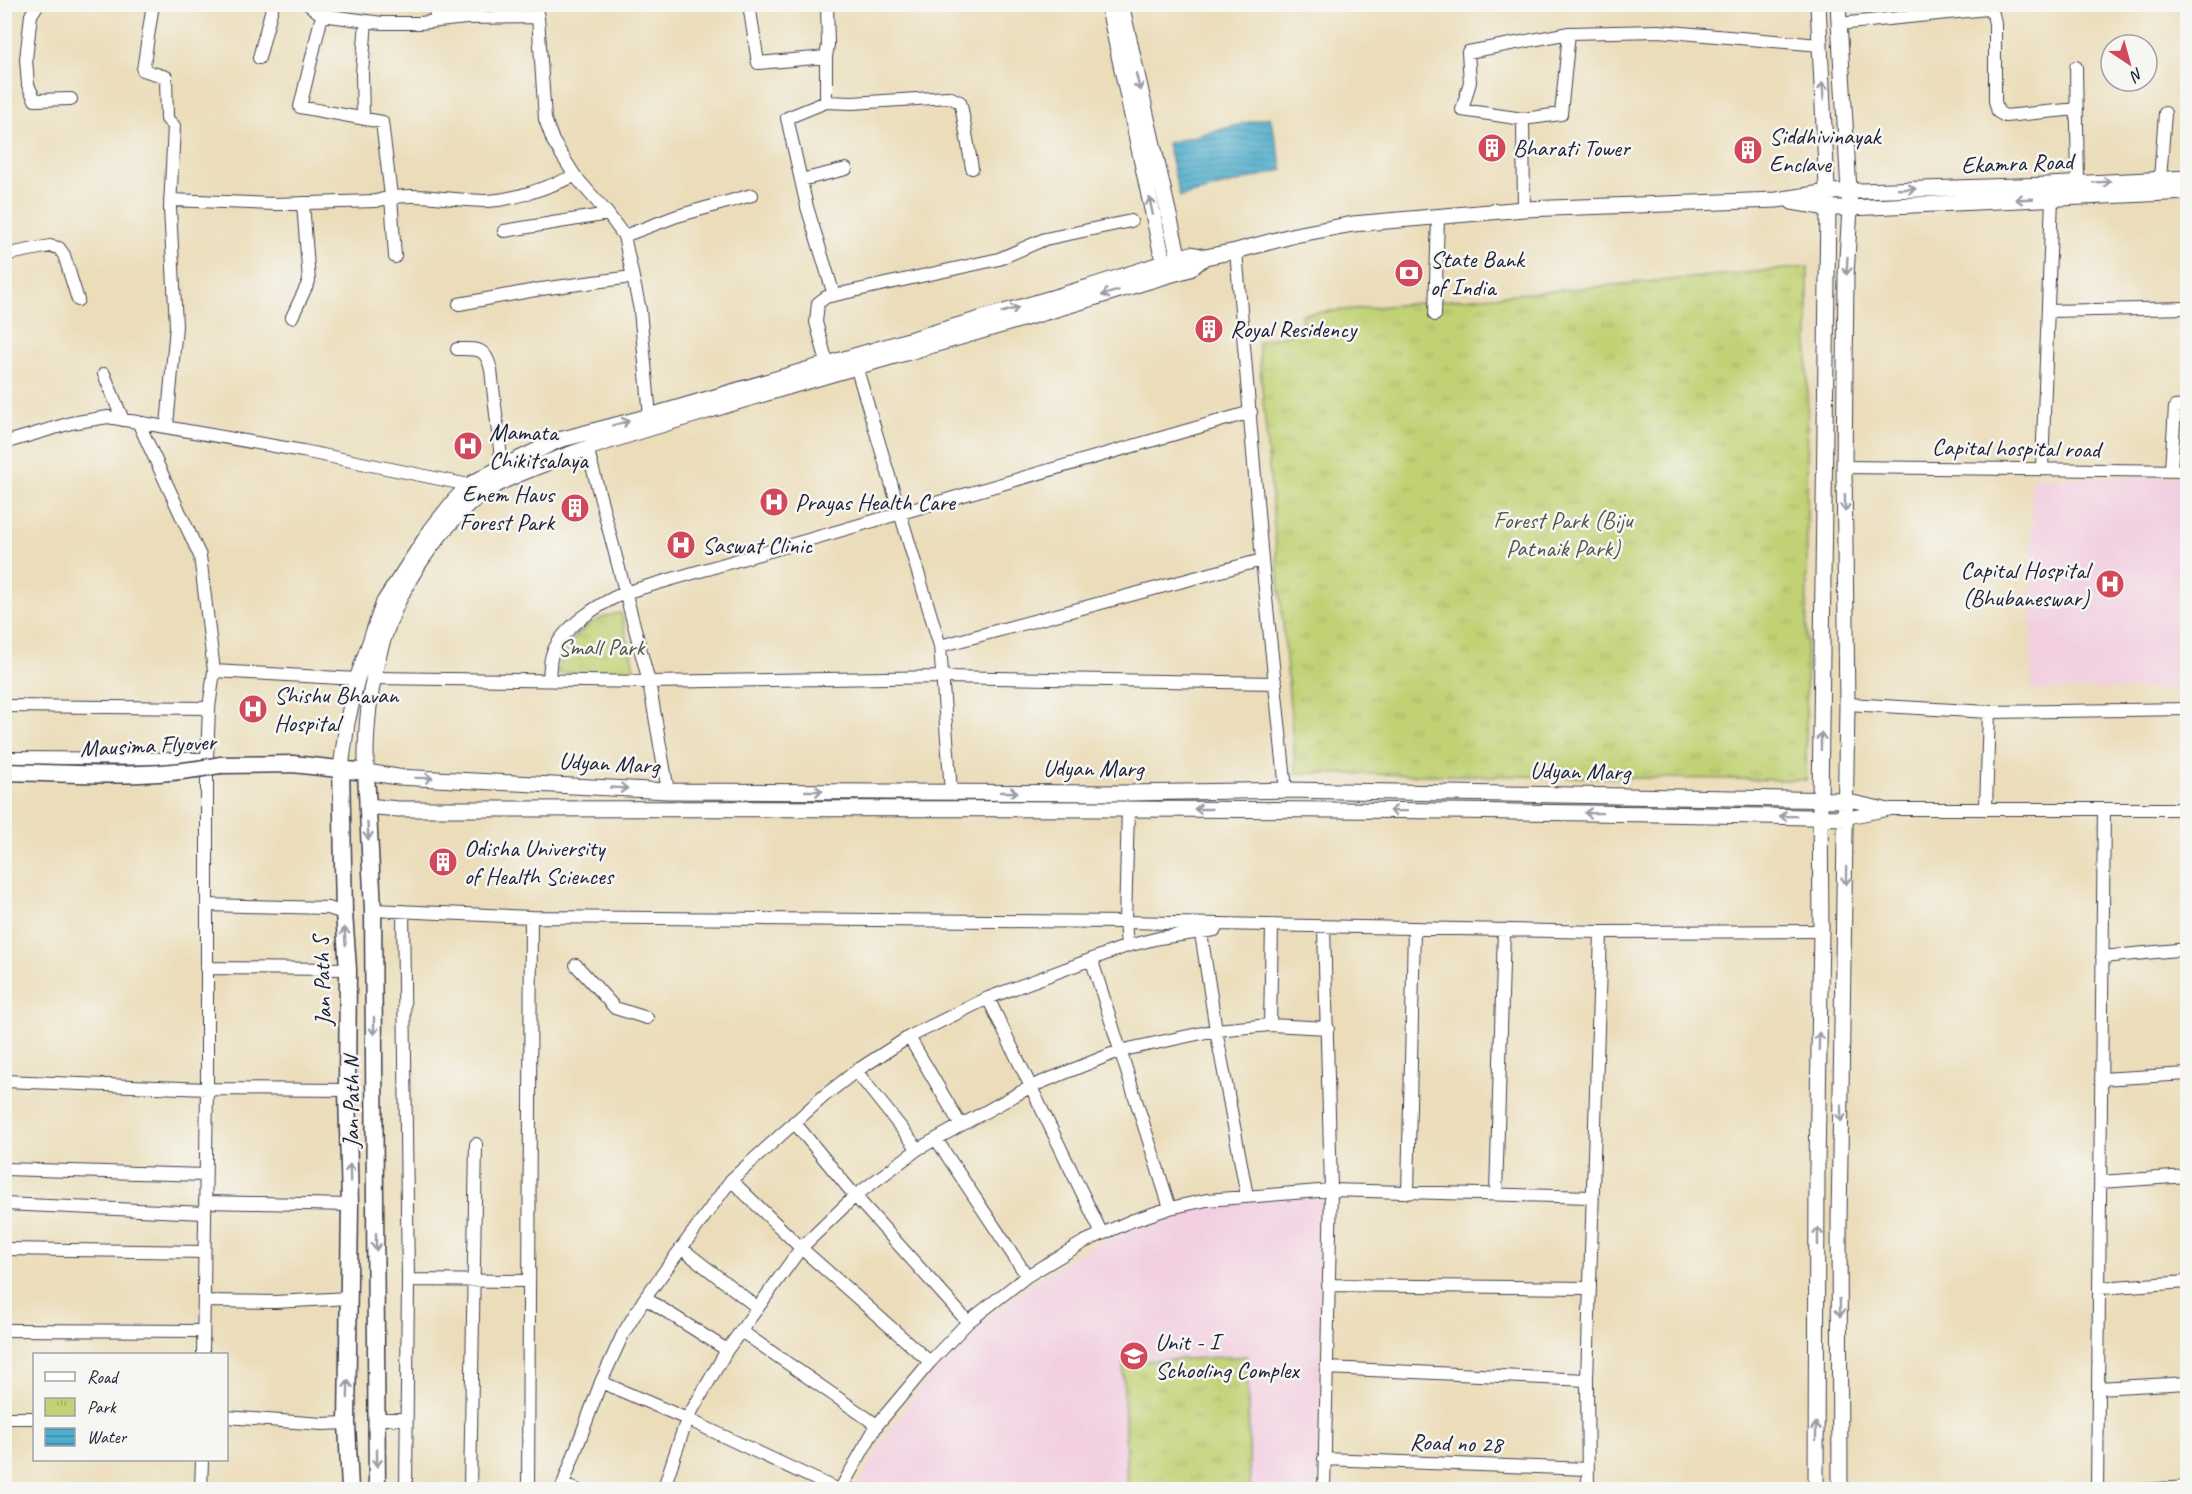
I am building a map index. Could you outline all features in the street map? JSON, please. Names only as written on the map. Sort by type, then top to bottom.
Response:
[{"type":"main road","name":"Mausima Flyover","points":[[4,772],[137,774],[185,772],[213,762],[341,768]]},
{"type":"main road","name":"Udyan Marg","points":[[341,768],[366,772]]},
{"type":"main road","name":"Jan Path S","points":[[341,768],[344,913],[348,969],[347,1090],[351,1205],[347,1423],[350,1490]]},
{"type":"main road","name":"Jan Path N","points":[[366,772],[373,910],[378,1490]]},
{"type":"main road","name":"Udyan Marg","points":[[342,806],[367,806]]},
{"type":"street","points":[[38,4],[31,15],[26,59],[28,86],[35,100],[71,99]]},
{"type":"street","points":[[153,4],[143,70],[166,76],[167,119],[174,126],[170,200],[176,326],[166,426]]},
{"type":"street","points":[[259,58],[273,4]]},
{"type":"street","points":[[308,4],[322,15],[366,21],[420,23],[536,11],[545,119],[553,141],[575,176],[624,236],[640,310],[650,416]]},
{"type":"street","points":[[435,4],[436,21]]},
{"type":"street","points":[[748,4],[758,63],[826,57]]},
{"type":"street","points":[[826,102],[827,4]]},
{"type":"street","points":[[1108,4],[1120,30],[1180,265]]},
{"type":"street","points":[[1121,4],[1120,30],[1165,270]]},
{"type":"street","points":[[1816,1490],[1820,800],[1828,208],[1818,4]]},
{"type":"street","points":[[1838,4],[1850,208],[1846,276],[1844,467],[1847,704],[1839,1220],[1840,1490]]},
{"type":"street","points":[[1839,24],[1987,9],[1993,14],[1995,24],[1995,101],[1998,112],[2005,116],[2077,109]]},
{"type":"street","points":[[322,15],[300,107],[382,122],[391,196],[395,258]]},
{"type":"street","points":[[363,118],[362,73],[366,21]]},
{"type":"street","points":[[1569,33],[1561,114],[1523,119],[1462,110],[1470,82],[1468,52],[1569,33],[1659,31],[1820,45]]},
{"type":"street","points":[[2076,67],[2078,184]]},
{"type":"street","points":[[834,295],[801,180],[787,118],[826,102],[852,103],[955,98],[962,110],[972,168]]},
{"type":"street","points":[[2160,179],[2165,113]]},
{"type":"street","points":[[1523,119],[1524,209]]},
{"type":"street","points":[[801,180],[846,170]]},
{"type":"street","points":[[170,200],[303,203],[376,201],[391,196],[486,201],[509,199],[575,176]]},
{"type":"street","name":"Ekamra Road","points":[[1780,200],[1828,192],[2187,178]]},
{"type":"street","name":"Ekamra Road","points":[[1780,200],[1828,208],[1850,208],[2187,192]]},
{"type":"street","points":[[624,236],[677,216],[752,195]]},
{"type":"street","points":[[2042,469],[2052,198]]},
{"type":"street","points":[[507,472],[1180,265],[1190,269],[1205,257],[1295,235],[1353,224],[1524,209],[1780,200]]},
{"type":"street","points":[[292,317],[309,281],[303,203]]},
{"type":"street","points":[[504,231],[608,214]]},
{"type":"street","points":[[1435,315],[1438,216]]},
{"type":"street","points":[[827,363],[816,322],[816,309],[818,303],[834,295],[999,259],[1045,239],[1131,221]]},
{"type":"street","points":[[4,255],[50,246],[59,248],[64,255],[78,300]]},
{"type":"street","points":[[1236,251],[1262,560],[1286,790]]},
{"type":"street","points":[[507,472],[559,440],[650,416],[1089,287],[1165,270]]},
{"type":"street","points":[[459,304],[541,289],[632,277]]},
{"type":"street","points":[[2048,311],[2187,308]]},
{"type":"street","points":[[457,349],[478,350],[487,357],[507,472]]},
{"type":"street","points":[[856,366],[940,646],[951,792]]},
{"type":"street","points":[[104,374],[123,420]]},
{"type":"street","points":[[2171,470],[2175,407],[2187,406]]},
{"type":"street","points":[[549,680],[554,651],[569,631],[588,613],[610,599],[1251,412]]},
{"type":"street","points":[[4,443],[71,423],[108,417],[166,426],[469,485]]},
{"type":"street","points":[[138,422],[200,556],[214,671],[208,708],[213,762],[207,905],[203,1353]]},
{"type":"street","points":[[587,447],[649,682],[668,791]]},
{"type":"street","name":"Capital hospital road","points":[[1844,467],[2187,471]]},
{"type":"street","name":"Jan Path S","points":[[341,768],[347,723],[357,679],[384,602],[431,530],[453,501],[469,485],[507,472]]},
{"type":"street","name":"Jan Path N","points":[[366,772],[367,714],[382,640],[393,608],[409,579],[442,533],[466,507],[507,472]]},
{"type":"street","points":[[940,646],[1262,560]]},
{"type":"street","points":[[214,671],[357,679]]},
{"type":"street","points":[[374,678],[649,682],[943,677],[1276,683]]},
{"type":"street","points":[[1847,704],[1989,712],[2187,709]]},
{"type":"street","points":[[4,706],[208,708]]},
{"type":"street","points":[[1986,809],[1989,712]]},
{"type":"street","points":[[4,758],[213,762]]},
{"type":"street","name":"Udyan Marg","points":[[366,772],[398,777],[668,791],[1129,793],[1286,790],[1846,800]]},
{"type":"street","points":[[1334,791],[1334,810]]},
{"type":"street","points":[[1846,800],[1890,809],[2187,809]]},
{"type":"street","name":"Udyan Marg","points":[[367,806],[398,809],[1334,810],[1846,818]]},
{"type":"street","points":[[2097,1490],[2104,808]]},
{"type":"street","points":[[1127,946],[1125,922],[1128,809]]},
{"type":"street","points":[[1846,818],[1890,809]]},
{"type":"street","points":[[207,905],[328,908],[344,913]]},
{"type":"street","points":[[373,910],[531,917],[1125,922],[1504,931],[1821,931]]},
{"type":"street","points":[[404,911],[408,1280],[406,1490]]},
{"type":"street","points":[[528,1490],[531,917]]},
{"type":"street","points":[[577,1490],[562,1487],[601,1382],[623,1334],[645,1298],[731,1180],[794,1122],[856,1071],[909,1037],[988,998],[1127,946],[1159,938],[1237,926]]},
{"type":"street","points":[[1270,1025],[1272,926]]},
{"type":"street","points":[[1324,927],[1331,1190],[1324,1490]]},
{"type":"street","points":[[1408,1193],[1414,929]]},
{"type":"street","points":[[1496,1194],[1504,931]]},
{"type":"street","points":[[1588,1490],[1587,1380],[1601,932]]},
{"type":"street","points":[[1201,933],[1247,1196]]},
{"type":"street","points":[[2102,957],[2187,949]]},
{"type":"street","points":[[1092,961],[1170,1208]]},
{"type":"street","points":[[576,965],[615,1008],[647,1018]]},
{"type":"street","points":[[206,968],[348,969]]},
{"type":"street","points":[[988,998],[1102,1234]]},
{"type":"street","points":[[663,1490],[687,1419],[727,1350],[801,1248],[855,1196],[918,1149],[1030,1087],[1119,1050],[1216,1029],[1270,1025],[1328,1028]]},
{"type":"street","points":[[909,1037],[960,1124]]},
{"type":"street","points":[[856,1071],[918,1149]]},
{"type":"street","points":[[2101,1079],[2187,1074]]},
{"type":"street","points":[[4,1081],[207,1089],[347,1090]]},
{"type":"street","points":[[794,1122],[855,1196],[968,1322]]},
{"type":"street","points":[[936,1139],[1027,1276]]},
{"type":"street","points":[[470,1490],[476,1144]]},
{"type":"street","points":[[4,1169],[205,1175]]},
{"type":"street","points":[[2100,1182],[2187,1176]]},
{"type":"street","points":[[731,1180],[801,1248],[930,1362]]},
{"type":"street","points":[[601,1382],[687,1419],[839,1490],[877,1425],[930,1362],[968,1322],[1027,1276],[1084,1242],[1131,1221],[1170,1208],[1207,1200],[1331,1190],[1592,1197]]},
{"type":"street","points":[[4,1204],[205,1208],[351,1205]]},
{"type":"street","points":[[681,1248],[758,1308]]},
{"type":"street","points":[[4,1249],[204,1252]]},
{"type":"street","points":[[408,1280],[529,1281]]},
{"type":"street","points":[[2099,1288],[2187,1282]]},
{"type":"street","points":[[1328,1285],[1590,1288]]},
{"type":"street","points":[[204,1301],[275,1302],[349,1298]]},
{"type":"street","points":[[645,1298],[727,1350]]},
{"type":"street","points":[[4,1330],[203,1331]]},
{"type":"street","points":[[741,1331],[877,1425]]},
{"type":"street","points":[[1327,1368],[1587,1380]]},
{"type":"street","points":[[2098,1388],[2187,1383]]},
{"type":"street","points":[[228,1417],[322,1424],[347,1423]]},
{"type":"street","points":[[4,1418],[33,1418]]},
{"type":"street","points":[[377,1419],[406,1419]]},
{"type":"street","name":"Road no 28","points":[[1324,1459],[1587,1469]]},
{"type":"street","points":[[201,1490],[202,1461]]},
{"type":"street","points":[[2145,1490],[2187,1487]]},
{"type":"shaded area","name":"Capital Hospital (Bhubaneswar)","points":[[2187,476],[2187,689],[2032,690],[2031,478]]},
{"type":"shaded area","name":"Unit - I Schooling Complex","points":[[1323,1194],[1317,1489],[854,1490],[888,1433],[927,1378],[969,1334],[1015,1296],[1058,1266],[1097,1243],[1140,1225],[1185,1211],[1237,1200]]},
{"type":"green space","name":"Forest Park (Biju Patnaik Park)","points":[[1808,267],[1806,780],[1296,773],[1258,342],[1302,331],[1301,314]]},
{"type":"green space","name":"Small Park","points":[[621,613],[635,672],[557,673],[565,651],[580,633],[598,620]]},
{"type":"green space","points":[[1247,1356],[1250,1489],[1127,1489],[1123,1362]]},
{"type":"water","points":[[1270,117],[1283,170],[1180,197],[1167,143]]},
{"type":"place","name":"Bharati Tower","points":[[1492,148]]},
{"type":"place","name":"Siddhivinayak Enclave","points":[[1748,150]]},
{"type":"place","name":"State Bank of India","points":[[1409,273]]},
{"type":"place","name":"Royal Residency","points":[[1209,329]]},
{"type":"place","name":"Mamata Chikitsalaya","points":[[468,446]]},
{"type":"place","name":"Prayas Health Care","points":[[774,502]]},
{"type":"place","name":"Enem Haus Forest Park","points":[[575,508]]},
{"type":"place","name":"Saswat Clinic","points":[[681,545]]},
{"type":"place","name":"Capital Hospital (Bhubaneswar)","points":[[2110,584]]},
{"type":"place","name":"Shishu Bhavan Hospital","points":[[253,709]]},
{"type":"place","name":"Odisha University of Health Sciences","points":[[443,862]]},
{"type":"place","name":"Unit - I Schooling Complex","points":[[1134,1356]]}]
